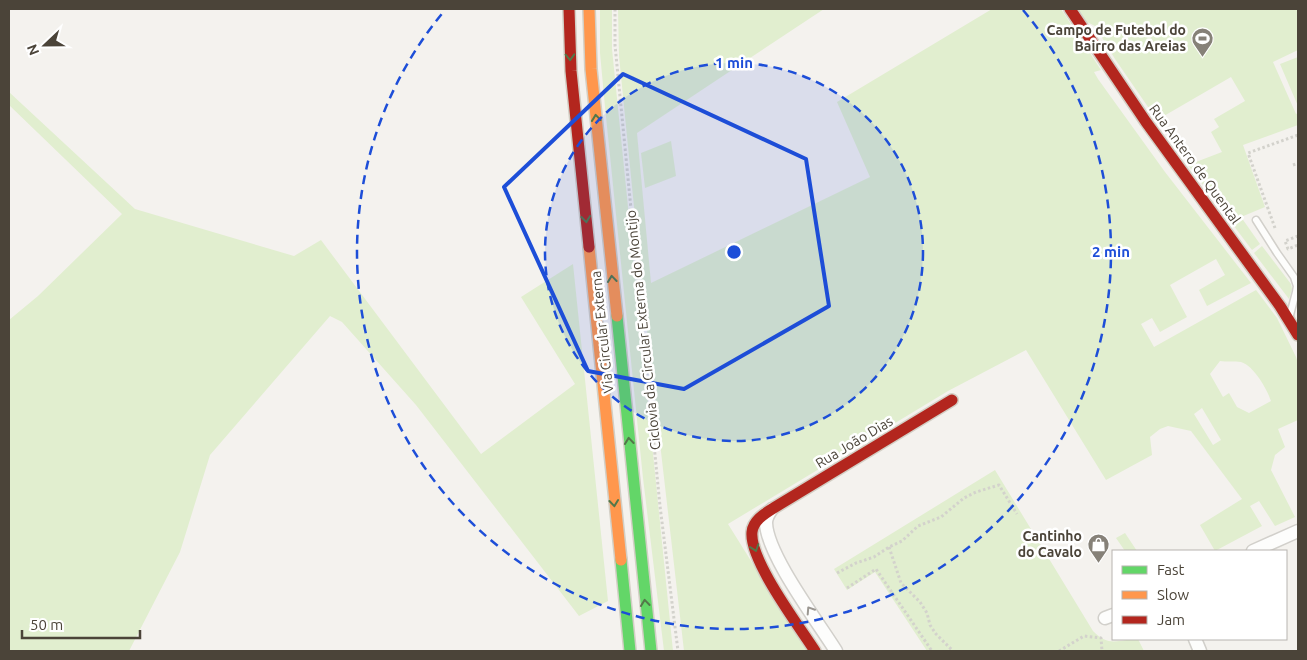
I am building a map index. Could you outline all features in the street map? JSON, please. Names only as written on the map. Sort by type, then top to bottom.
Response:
[{"type":"main road","name":"Via Circular Externa","points":[[569,9],[571,71],[630,651]]},
{"type":"main road","name":"Via Circular Externa","points":[[589,9],[591,69],[650,651]]},
{"type":"main road","name":"Rua Antero de Quental","points":[[1070,9],[1093,46],[1150,128],[1289,319],[1298,335]]},
{"type":"main road","name":"Rua João Dias","points":[[815,651],[776,590],[753,547],[751,533],[755,522],[772,509],[952,400]]},
{"type":"street","points":[[772,509],[766,521],[769,539],[790,579],[836,651]]},
{"type":"street","points":[[1255,550],[1298,530]]},
{"type":"lane","points":[[1256,220],[1294,277],[1297,286],[1289,319]]},
{"type":"path","name":"Ciclovia da Circular Externa do Montijo","points":[[615,9],[615,45],[660,506],[678,651]]},
{"type":"path","points":[[1275,230],[1248,152],[1298,136]]},
{"type":"path","points":[[1293,165],[1298,163]]},
{"type":"path","points":[[1286,245],[1285,241],[1298,236]]},
{"type":"path","points":[[1286,245],[1288,249],[1298,245]]},
{"type":"path","points":[[1282,247],[1286,245]]},
{"type":"path","points":[[837,574],[856,563],[874,557],[902,541],[918,526],[941,517],[964,498],[976,492],[999,485],[1017,514]]},
{"type":"path","points":[[889,547],[901,583],[920,602],[936,634],[953,651]]},
{"type":"path","points":[[846,588],[876,569],[932,651]]},
{"type":"path","points":[[1060,651],[1084,636],[1101,638],[1102,651]]},
{"type":"highlighted area","points":[[623,74],[806,159],[829,306],[684,389],[588,371],[504,187]]},
{"type":"green space","points":[[600,9],[612,9],[612,49],[673,651],[664,651],[643,478],[600,53]]},
{"type":"green space","points":[[618,9],[824,9],[637,133],[651,283],[870,177],[837,102],[992,9],[1061,9],[1101,70],[1094,72],[1098,79],[1165,172],[1251,283],[1207,306],[1199,290],[1225,275],[1216,259],[1170,285],[1187,317],[1160,332],[1152,318],[1141,324],[1154,347],[1256,290],[1277,318],[1296,357],[1298,363],[1298,420],[1278,429],[1285,447],[1275,455],[1271,470],[1295,517],[1275,526],[1259,501],[1250,506],[1262,526],[1214,550],[1200,525],[1242,499],[1191,431],[1168,426],[1160,429],[1150,437],[1152,455],[1106,480],[1026,350],[948,391],[728,524],[807,651],[684,651],[642,287],[619,56]],"holes":[[[1220,361],[1241,362],[1251,368],[1259,378],[1271,401],[1249,413],[1237,407],[1229,393],[1223,397],[1210,374]],[[1202,408],[1221,440],[1213,445],[1194,414]]]},
{"type":"green space","points":[[1078,9],[1298,9],[1298,50],[1273,62],[1296,114],[1298,113],[1298,125],[1243,145],[1265,207],[1241,217],[1260,244],[1252,250],[1188,165],[1222,152],[1211,132],[1219,127],[1214,119],[1245,101],[1231,77],[1157,120],[1095,26],[1087,22]]},
{"type":"green space","points":[[1298,57],[1298,106],[1280,64]]},
{"type":"green space","points":[[9,92],[135,209],[294,256],[321,240],[481,454],[575,384],[521,297],[573,264],[608,601],[579,616],[416,405],[342,322],[330,316],[210,455],[180,552],[129,651],[9,651],[9,320],[38,296],[122,214],[9,105]]},
{"type":"green space","points":[[671,141],[676,176],[645,188],[641,153]]},
{"type":"green space","points":[[1262,246],[1291,284],[1292,289],[1289,299],[1254,253]]},
{"type":"green space","points":[[995,470],[1093,631],[1109,641],[1138,640],[1144,651],[927,651],[875,572],[847,590],[834,569]]},
{"type":"green space","points":[[1125,533],[1136,550],[1124,550],[1116,538]]},
{"type":"traffic: fast","points":[[617,316],[651,651]]},
{"type":"traffic: fast","points":[[621,560],[630,651]]},
{"type":"traffic: slow","points":[[589,9],[591,69],[617,316]]},
{"type":"traffic: slow","points":[[589,247],[621,560]]},
{"type":"traffic: jam","points":[[569,9],[571,71],[589,247]]},
{"type":"traffic: jam","points":[[1070,9],[1146,122],[1280,306],[1298,335]]},
{"type":"traffic: jam","points":[[815,651],[776,593],[758,559],[753,544],[752,532],[754,524],[772,509],[952,400]]},
{"type":"place","name":"Campo de Futebol do Bairro das Areias","points":[[1202,57]]},
{"type":"place","name":"Cantinho do Cavalo","points":[[1098,563]]}]
